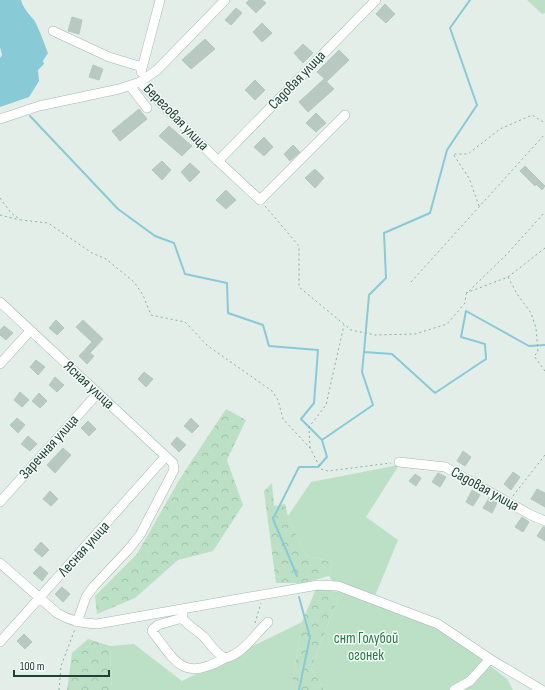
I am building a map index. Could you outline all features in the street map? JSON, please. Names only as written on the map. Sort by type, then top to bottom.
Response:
[{"type":"street","points":[[0,119],[54,102],[130,86],[140,82],[142,68],[160,0]]},
{"type":"street","name":"Береговая улица","points":[[225,0],[157,70],[140,82],[218,161],[260,200]]},
{"type":"street","name":"Садовая улица","points":[[218,161],[376,0]]},
{"type":"street","points":[[53,31],[109,57],[142,68]]},
{"type":"street","points":[[130,86],[147,108]]},
{"type":"street","points":[[260,200],[345,115]]},
{"type":"street","name":"Ясная улица","points":[[0,302],[166,456],[172,462],[174,470],[140,534],[128,550],[94,586],[86,597],[77,622]]},
{"type":"street","points":[[0,364],[30,331]]},
{"type":"street","name":"Заречная улица","points":[[0,502],[98,393]]},
{"type":"street","name":"Лесная улица","points":[[0,642],[40,599],[166,456]]},
{"type":"street","name":"Садовая улица","points":[[399,462],[446,467],[545,521]]},
{"type":"street","points":[[0,563],[40,599],[67,620],[97,624],[330,584],[438,624],[490,659],[542,690]]},
{"type":"street","points":[[182,618],[184,608]]},
{"type":"street","points":[[182,618],[204,638],[215,651],[225,658]]},
{"type":"street","points":[[182,618],[158,625],[152,631],[173,659],[183,666],[198,669],[209,666],[236,653],[245,646],[268,622]]},
{"type":"street","points":[[454,690],[470,681],[490,659]]},
{"type":"path","points":[[479,207],[469,178],[453,154],[468,154],[500,129],[532,115],[545,123]]},
{"type":"path","points":[[411,282],[545,134]]},
{"type":"path","points":[[0,198],[11,213],[21,220]]},
{"type":"path","points":[[260,200],[299,246],[300,287],[350,330],[375,335],[415,334],[447,324],[465,303],[466,294],[545,212]]},
{"type":"path","points":[[0,215],[48,224],[92,253],[106,259],[134,282],[143,295],[151,315],[185,322],[208,346],[272,391],[278,400],[283,419],[310,448],[321,469],[328,471],[399,462]]},
{"type":"path","points":[[466,294],[508,277],[545,248]]},
{"type":"path","points":[[508,277],[517,294],[531,313],[536,328],[538,349],[538,352],[534,356],[545,371]]},
{"type":"path","points":[[310,448],[309,427],[326,405],[344,324]]},
{"type":"path","points":[[509,502],[545,455]]},
{"type":"path","points":[[255,624],[262,601]]},
{"type":"path","points":[[59,690],[61,666],[77,622]]},
{"type":"green space","points":[[527,0],[545,0],[545,13],[542,14]]},
{"type":"green space","points":[[226,409],[246,420],[227,460],[243,505],[213,551],[178,560],[135,598],[97,614],[95,596],[137,554],[181,477]]},
{"type":"green space","name":"снт Голубой огонек","points":[[399,465],[366,517],[398,540],[375,596],[439,626],[507,679],[513,690],[325,690],[311,669],[340,592],[329,576],[333,562],[306,556],[288,516],[311,482]]},
{"type":"green space","points":[[272,483],[274,506],[285,504],[288,516],[306,556],[333,562],[329,576],[304,583],[276,583],[264,491]]},
{"type":"green space","points":[[316,589],[340,592],[311,669],[325,690],[291,690],[302,622]]},
{"type":"green space","name":"снт Голубой огонек","points":[[302,622],[291,690],[112,690],[110,646],[134,644],[182,681]]},
{"type":"green space","points":[[88,639],[110,646],[112,690],[67,690],[72,653]]},
{"type":"water","points":[[0,0],[21,0],[36,23],[48,53],[43,61],[44,64],[38,70],[39,81],[29,97],[0,107],[0,58],[2,55],[0,47]]},
{"type":"building","points":[[249,0],[262,0],[266,3],[256,13],[246,3]]},
{"type":"building","points":[[385,4],[395,14],[386,23],[376,14]]},
{"type":"building","points":[[236,8],[242,13],[231,25],[225,20]]},
{"type":"building","points":[[72,17],[82,20],[79,34],[68,31]]},
{"type":"building","points":[[262,23],[272,33],[262,42],[253,32]]},
{"type":"building","points":[[205,39],[215,49],[191,69],[182,60]]},
{"type":"building","points":[[303,44],[313,53],[303,63],[294,53]]},
{"type":"building","points":[[339,50],[349,60],[327,81],[317,72]]},
{"type":"building","points":[[93,65],[103,69],[99,80],[89,77]]},
{"type":"building","points":[[324,79],[334,89],[308,112],[299,102]]},
{"type":"building","points":[[255,80],[265,90],[255,100],[245,90]]},
{"type":"building","points":[[139,109],[147,119],[120,141],[112,131]]},
{"type":"building","points":[[316,113],[326,123],[316,132],[306,123]]},
{"type":"building","points":[[169,126],[192,146],[182,156],[159,136]]},
{"type":"building","points":[[264,137],[273,147],[264,156],[254,147]]},
{"type":"building","points":[[293,145],[300,152],[290,161],[284,154]]},
{"type":"building","points":[[162,161],[171,170],[162,180],[152,170]]},
{"type":"building","points":[[190,163],[200,172],[190,182],[181,172]]},
{"type":"building","points":[[525,166],[545,186],[542,190],[536,184],[535,186],[520,171]]},
{"type":"building","points":[[315,169],[324,178],[315,188],[305,178]]},
{"type":"building","points":[[226,190],[236,200],[226,209],[216,200]]},
{"type":"building","points":[[56,320],[64,328],[57,335],[49,328]]},
{"type":"building","points":[[83,320],[103,339],[90,353],[94,356],[87,364],[79,356],[92,342],[76,327]]},
{"type":"building","points":[[4,326],[13,333],[6,340],[0,335],[0,330]]},
{"type":"building","points":[[36,360],[45,367],[38,375],[30,367]]},
{"type":"building","points":[[144,372],[153,379],[146,387],[138,379]]},
{"type":"building","points":[[55,377],[64,385],[57,392],[49,385]]},
{"type":"building","points":[[20,392],[29,400],[22,407],[14,400]]},
{"type":"building","points":[[39,393],[47,401],[40,408],[32,401]]},
{"type":"building","points":[[17,418],[25,425],[18,433],[10,425]]},
{"type":"building","points":[[191,418],[199,426],[192,433],[184,426]]},
{"type":"building","points":[[88,421],[96,429],[89,436],[81,428]]},
{"type":"building","points":[[28,436],[37,444],[30,451],[21,444]]},
{"type":"building","points":[[177,437],[186,445],[179,452],[171,444]]},
{"type":"building","points":[[63,448],[71,455],[55,473],[47,465]]},
{"type":"building","points":[[463,451],[471,457],[465,466],[457,461]]},
{"type":"building","points":[[513,472],[520,477],[511,490],[504,484]]},
{"type":"building","points":[[438,473],[446,477],[440,487],[432,482]]},
{"type":"building","points":[[415,474],[421,478],[416,486],[409,481]]},
{"type":"building","points":[[537,489],[545,493],[545,507],[531,499]]},
{"type":"building","points":[[472,490],[480,495],[473,506],[466,502]]},
{"type":"building","points":[[50,491],[58,499],[51,506],[43,499]]},
{"type":"building","points":[[489,498],[497,503],[492,513],[483,508]]},
{"type":"building","points":[[522,517],[529,522],[523,532],[515,527]]},
{"type":"building","points":[[543,527],[545,527],[545,541],[537,536]]},
{"type":"building","points":[[41,542],[49,550],[42,557],[34,550]]},
{"type":"building","points":[[40,566],[48,573],[42,581],[33,573]]},
{"type":"building","points":[[62,587],[70,594],[63,602],[55,594]]},
{"type":"building","points":[[24,634],[32,642],[25,649],[17,641]]},
{"type":"waterway","points":[[364,352],[369,295],[386,278],[384,233],[430,213],[447,150],[477,105],[450,28],[470,0]]},
{"type":"waterway","points":[[30,116],[118,209],[155,236],[174,243],[185,274],[227,283],[228,313],[263,325],[269,346],[318,350],[314,403],[301,419],[322,440]]},
{"type":"waterway","points":[[297,576],[273,519],[299,467],[318,467],[327,457],[322,440],[373,405],[362,372],[364,352],[392,354],[435,393],[486,359],[485,344],[461,337],[466,311],[529,346],[545,345]]},
{"type":"waterway","points":[[299,597],[310,637],[299,690]]}]
